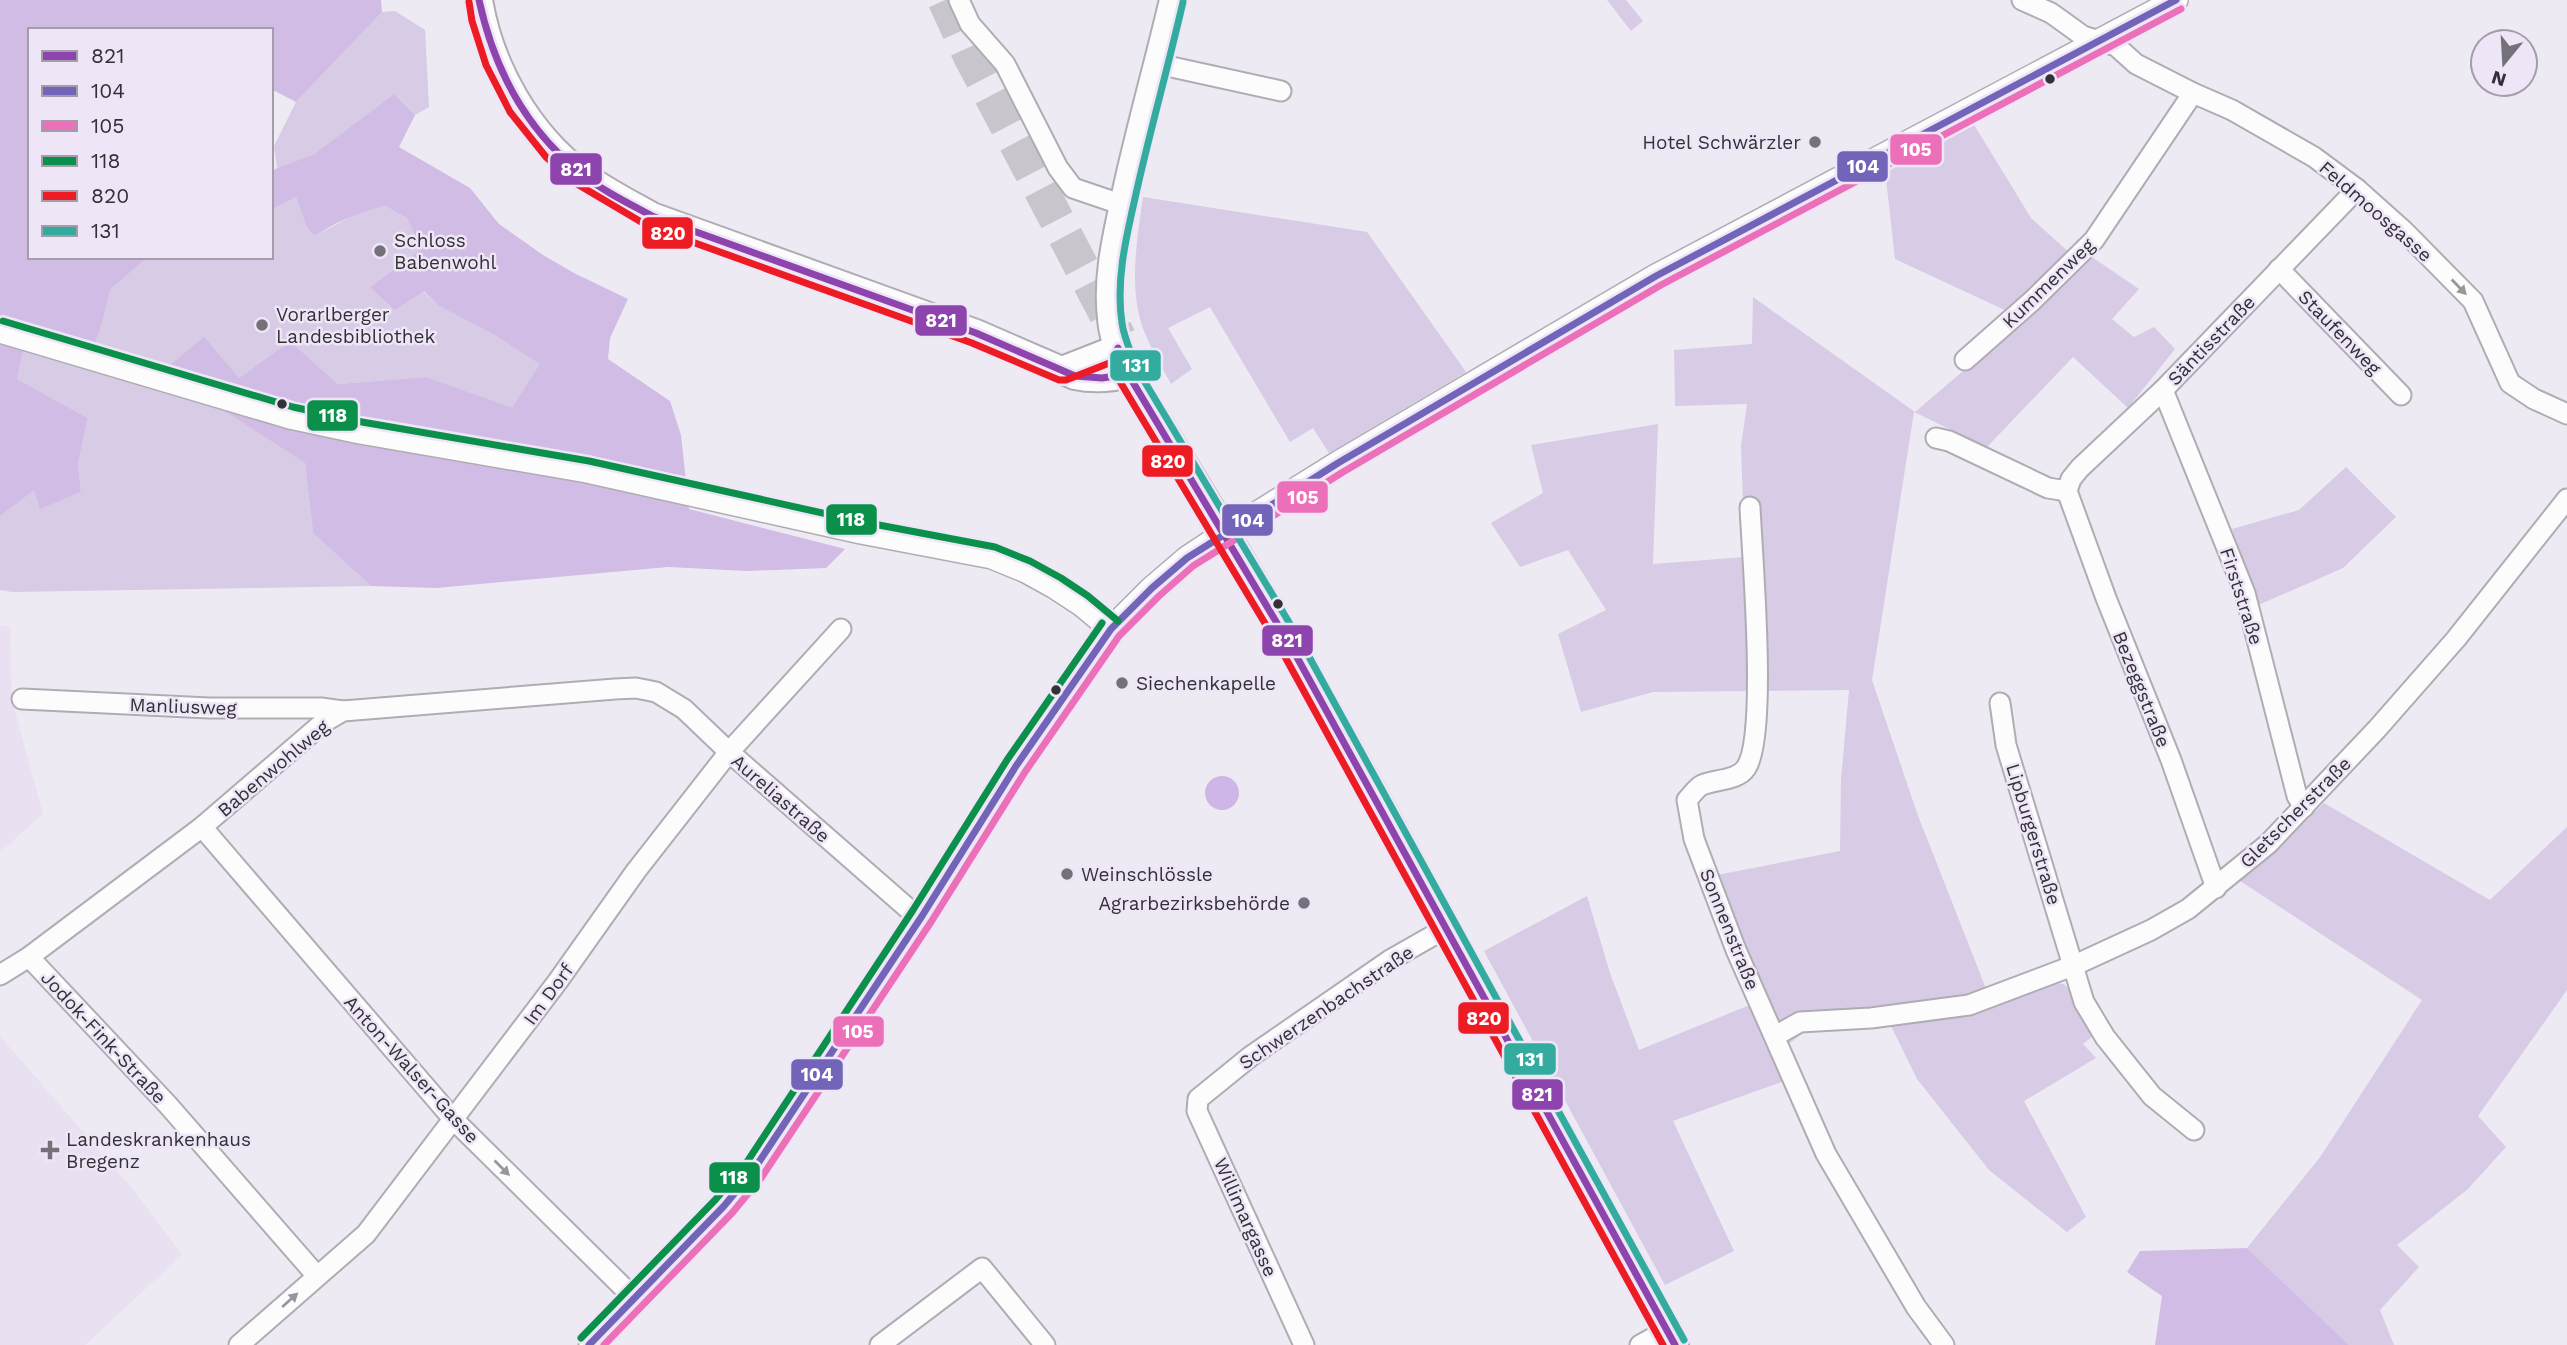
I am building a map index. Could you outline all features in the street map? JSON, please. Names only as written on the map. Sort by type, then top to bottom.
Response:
[{"type":"main road","points":[[479,0],[482,19],[496,61],[519,106],[554,150],[583,175],[652,216],[976,333],[1089,379],[1128,374]]},
{"type":"main road","points":[[1173,0],[1123,205],[1110,282],[1112,329],[1118,348],[1128,374],[1254,579],[1448,927],[1567,1152],[1671,1338]]},
{"type":"main road","points":[[1062,370],[1118,348]]},
{"type":"street","points":[[958,0],[970,24],[1005,64],[1058,168],[1073,188],[1123,205]]},
{"type":"street","name":"Feldmoosgasse","points":[[2022,0],[2054,7],[2083,36],[2116,46],[2136,64],[2232,110],[2314,157],[2357,189],[2403,230],[2473,301],[2510,383],[2534,399],[2567,414]]},
{"type":"street","points":[[589,1345],[724,1206],[753,1171],[920,919],[1016,766],[1111,629],[1145,594],[1187,558],[1349,457],[1666,270],[2176,0]]},
{"type":"street","points":[[1158,64],[1281,91]]},
{"type":"street","name":"Kummenweg","points":[[1965,360],[2032,301],[2094,240],[2193,93]]},
{"type":"street","name":"Säntisstraße","points":[[2067,491],[2071,479],[2080,468],[2163,390],[2357,189]]},
{"type":"street","name":"Staufenweg","points":[[2280,269],[2401,395]]},
{"type":"street","points":[[0,331],[290,417],[360,432],[587,471],[860,532],[992,557],[1055,587],[1082,604],[1111,629]]},
{"type":"street","name":"Firststraße","points":[[2163,390],[2245,593],[2297,796],[2304,807]]},
{"type":"street","points":[[1936,438],[1950,441],[2048,488],[2067,491]]},
{"type":"street","name":"Bezeggstraße","points":[[2067,491],[2106,598],[2171,760],[2216,888]]},
{"type":"street","name":"Gletscherstraße","points":[[1775,1036],[1800,1022],[1871,1018],[1969,1005],[2075,965],[2151,930],[2216,888],[2268,844],[2377,729],[2456,639],[2567,499]]},
{"type":"street","name":"Sonnenstraße","points":[[1750,507],[1758,707],[1753,754],[1745,770],[1736,776],[1699,786],[1687,800],[1699,851],[1736,950],[1826,1154],[1916,1307],[1944,1345]]},
{"type":"street","name":"Im Dorf","points":[[239,1345],[366,1234],[558,981],[636,871],[729,752],[841,629]]},
{"type":"street","name":"Aureliastraße","points":[[636,688],[656,692],[684,709],[729,752],[920,919]]},
{"type":"street","name":"Babenwohlweg","points":[[0,975],[29,957],[202,827],[324,722],[343,711],[636,688]]},
{"type":"street","name":"Manliusweg","points":[[22,699],[209,708],[321,708],[343,711]]},
{"type":"street","name":"Lipburgerstraße","points":[[2000,702],[2006,745],[2075,965],[2084,1002],[2105,1037],[2152,1096],[2194,1130]]},
{"type":"street","name":"Anton-Walser-Gasse","points":[[202,827],[454,1120],[634,1298]]},
{"type":"street","name":"Schwerzenbachstraße","points":[[1206,1091],[1251,1056],[1390,960],[1448,927]]},
{"type":"street","name":"Jodok-Fink-Straße","points":[[29,957],[168,1105],[317,1276]]},
{"type":"street","name":"Willimargasse","points":[[1206,1091],[1198,1099],[1197,1111],[1304,1345]]},
{"type":"street","points":[[880,1345],[982,1268],[1045,1345]]},
{"type":"street","points":[[1640,1345],[1671,1338]]},
{"type":"shaded area","points":[[0,0],[381,0],[382,12],[296,102],[273,90],[273,28],[28,28],[28,259],[146,259],[111,289],[100,330],[91,351],[27,333],[17,379],[88,418],[78,464],[81,492],[40,509],[34,490],[0,516]]},
{"type":"shaded area","points":[[1607,0],[1626,0],[1643,21],[1631,31]]},
{"type":"shaded area","points":[[395,11],[425,30],[429,107],[415,115],[394,94],[314,154],[277,168],[274,146],[296,102],[382,12]]},
{"type":"shaded area","points":[[394,94],[415,115],[399,147],[470,188],[499,224],[543,255],[628,299],[610,338],[608,359],[670,401],[681,435],[689,509],[845,549],[826,568],[747,571],[668,567],[436,588],[371,586],[313,533],[305,463],[163,371],[204,337],[239,378],[290,341],[338,384],[426,377],[512,408],[540,364],[496,336],[439,306],[424,291],[395,310],[370,287],[421,249],[407,218],[385,206],[349,218],[315,236],[307,228],[296,197],[273,209],[273,171],[314,154]]},
{"type":"shaded area","points":[[1973,123],[2031,218],[2082,264],[2089,255],[2139,289],[2112,319],[2134,337],[2154,327],[2175,349],[2128,408],[2073,357],[1987,447],[1914,412],[1872,680],[1917,813],[1992,1004],[2053,983],[2064,984],[2070,990],[2093,1036],[2083,1044],[2096,1058],[2024,1101],[2086,1217],[2067,1232],[1989,1170],[1917,1079],[1890,1024],[1805,1031],[1789,1044],[1798,1076],[1673,1121],[1734,1251],[1665,1285],[1484,951],[1587,896],[1610,973],[1639,1050],[1762,1000],[1717,875],[1840,851],[1841,779],[1849,690],[1653,692],[1581,712],[1558,634],[1606,610],[1568,550],[1520,567],[1491,523],[1543,493],[1531,445],[1658,424],[1653,564],[1745,557],[1741,446],[1747,404],[1675,406],[1674,350],[1752,344],[1753,297],[1915,412],[2024,319],[1895,259],[1885,170]]},
{"type":"shaded area","points":[[296,197],[307,228],[315,236],[359,212],[385,206],[407,218],[421,249],[370,287],[423,291],[439,306],[541,364],[512,409],[426,377],[338,384],[290,341],[239,378],[164,371],[305,463],[313,533],[371,586],[12,592],[0,590],[0,516],[34,489],[41,508],[81,492],[78,464],[88,418],[17,379],[27,332],[100,330],[111,289],[146,259],[273,259],[273,209]]},
{"type":"shaded area","points":[[1143,197],[1367,232],[1466,372],[1329,453],[1313,428],[1290,442],[1210,307],[1168,328],[1192,369],[1171,384],[1144,331],[1136,299],[1135,264]]},
{"type":"shaded area","points":[[2346,467],[2396,517],[2343,568],[2256,606],[2232,529],[2299,510]]},
{"type":"shaded area","points":[[0,626],[10,626],[12,700],[43,814],[0,852]]},
{"type":"shaded area","points":[[1222,776],[1234,781],[1239,793],[1234,805],[1222,810],[1210,805],[1205,793],[1210,781]]},
{"type":"shaded area","points":[[2324,803],[2490,900],[2567,827],[2567,990],[2478,1116],[2506,1147],[2468,1189],[2397,1245],[2419,1267],[2380,1310],[2394,1345],[2349,1345],[2247,1248],[2321,1156],[2422,1000],[2237,879],[2275,851]]},
{"type":"shaded area","name":"Landeskrankenhaus Bregenz","points":[[0,1036],[136,1193],[182,1255],[85,1345],[0,1345]]},
{"type":"shaded area","points":[[2247,1248],[2349,1345],[2155,1345],[2162,1296],[2127,1272],[2140,1251]]},
{"type":"tunnel","points":[[945,0],[970,55],[1119,338]]},
{"type":"transit line","name":"821","points":[[479,0],[503,74],[529,118],[562,157],[590,180],[616,196],[652,216],[976,333],[1075,376],[1102,378],[1128,374]]},
{"type":"transit line","name":"104","points":[[589,1345],[724,1206],[753,1171],[922,916],[1016,766],[1111,629],[1187,558],[1338,463],[1656,276],[2176,0]]},
{"type":"transit line","name":"820","points":[[469,2],[486,65],[510,112],[546,157],[577,184],[648,226],[972,343],[1059,380],[1066,380],[1112,362],[1119,380],[1284,655],[1663,1345]]},
{"type":"transit line","name":"131","points":[[1183,2],[1143,162],[1121,271],[1120,306],[1128,346],[1137,369],[1302,644],[1684,1340]]},
{"type":"transit line","name":"105","points":[[604,1345],[732,1213],[761,1178],[931,922],[1025,772],[1119,636],[1193,566],[1343,472],[1661,285],[2181,9]]},
{"type":"transit line","name":"118","points":[[3,321],[293,407],[362,422],[589,461],[863,522],[995,547],[1030,561],[1061,578],[1118,621]]},
{"type":"transit line","name":"821","points":[[1118,348],[1128,374],[1293,650],[1675,1345]]},
{"type":"transit line","name":"118","points":[[581,1338],[716,1199],[745,1165],[913,910],[1007,760],[1102,623]]},
{"type":"place","name":"Hotel Schwärzler","points":[[1815,142]]},
{"type":"place","name":"Schloss Babenwohl","points":[[380,251]]},
{"type":"place","name":"Vorarlberger Landesbibliothek","points":[[262,325]]},
{"type":"place","name":"Siechenkapelle","points":[[1122,683]]},
{"type":"place","name":"Weinschlössle","points":[[1067,874]]},
{"type":"place","name":"Agrarbezirksbehörde","points":[[1304,903]]},
{"type":"place","name":"Landeskrankenhaus Bregenz","points":[[50,1150]]}]
